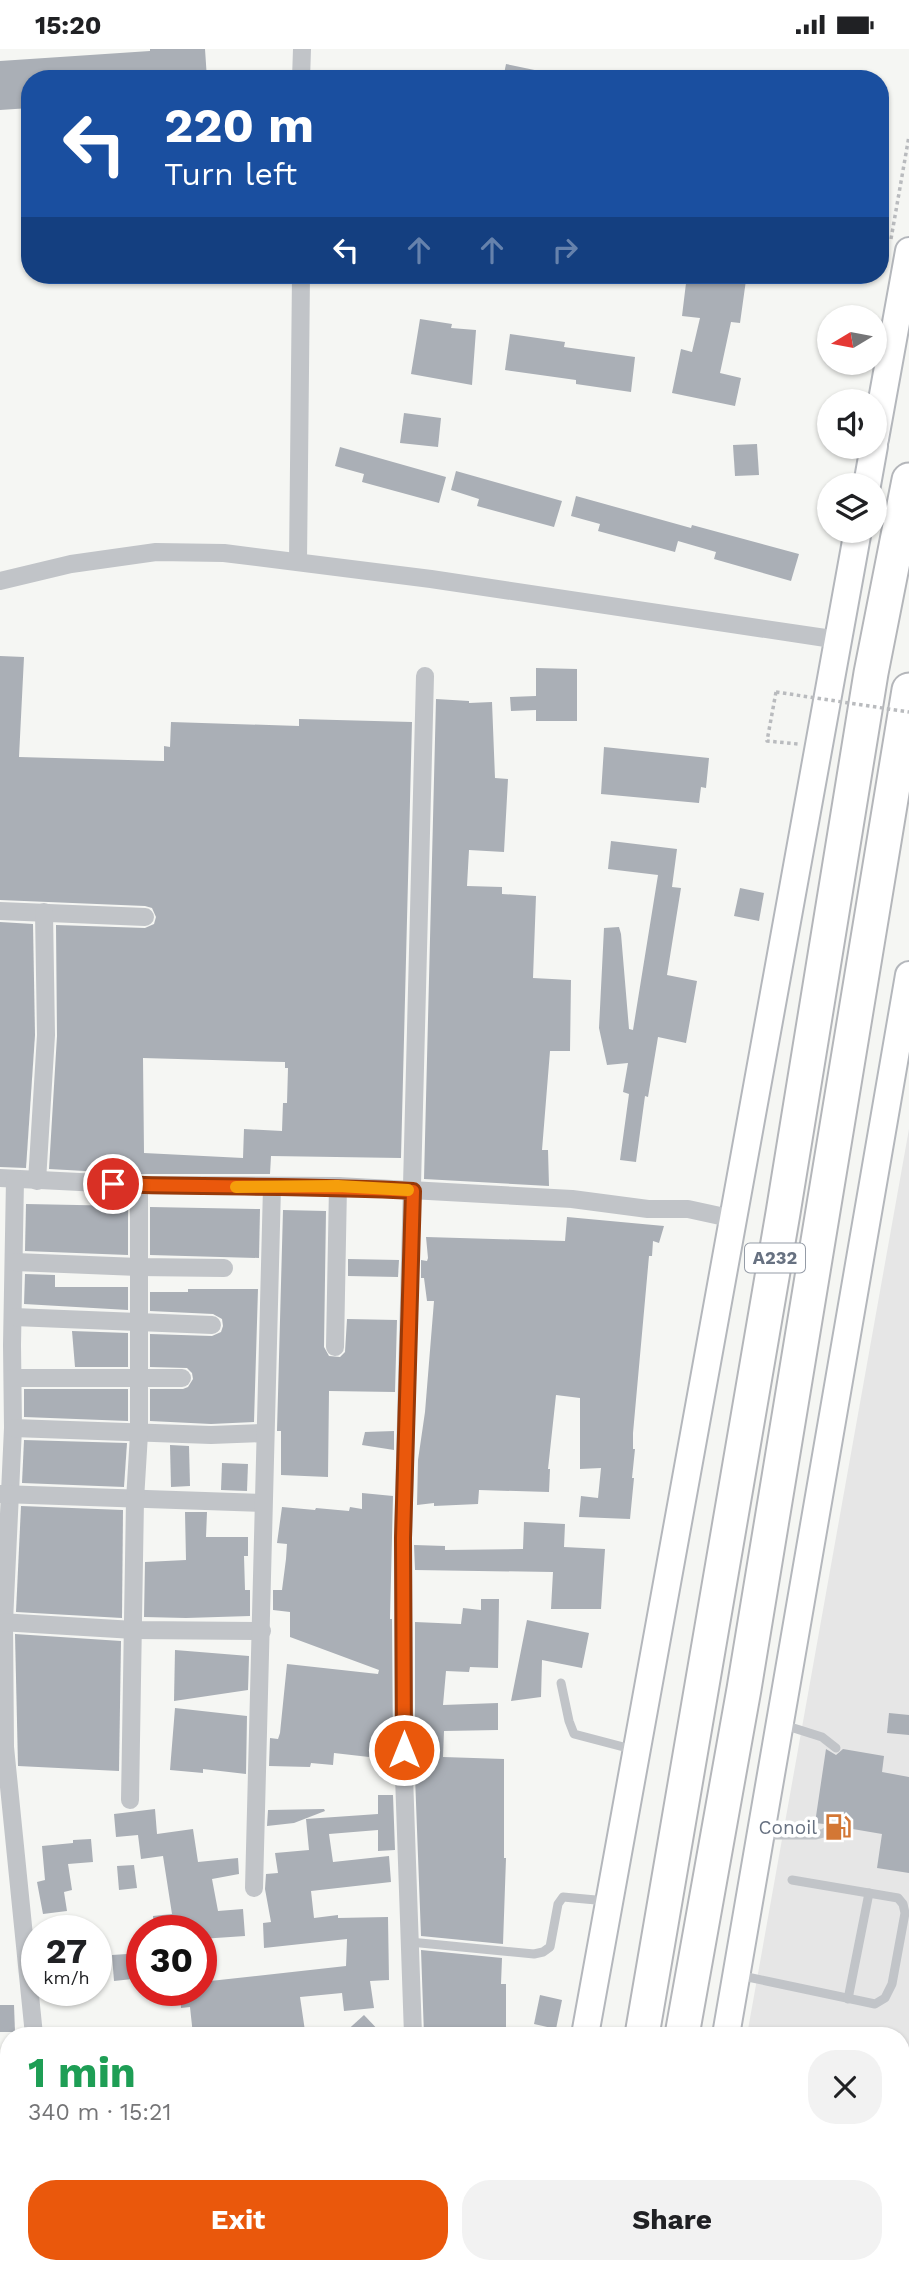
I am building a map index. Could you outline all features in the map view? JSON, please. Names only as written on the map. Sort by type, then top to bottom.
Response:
[{"type":"highway","name":"A232","points":[[643,2027],[781,1226],[871,673],[909,480]]},
{"type":"highway","name":"A232","points":[[683,2027],[744,1689],[909,690]]},
{"type":"main road","points":[[881,389],[900,246]]},
{"type":"main road","points":[[585,2027],[857,543]]},
{"type":"main road","points":[[727,2027],[909,975]]},
{"type":"street","points":[[302,49],[302,70]]},
{"type":"street","points":[[298,562],[301,284]]},
{"type":"street","points":[[0,582],[71,564],[156,552],[225,553],[431,579],[839,640]]},
{"type":"street","points":[[413,2027],[404,1776],[403,1538],[425,676]]},
{"type":"street","points":[[0,911],[145,917]]},
{"type":"street","points":[[37,1181],[46,1035],[44,912]]},
{"type":"street","points":[[33,2027],[5,1747],[2,1622],[6,1495],[13,1428],[13,1378],[6,1344],[14,1317],[15,1262],[8,1179],[139,1185],[338,1186],[572,1199],[648,1209],[688,1209],[734,1219]]},
{"type":"street","points":[[130,1800],[135,1500],[139,1434],[139,1185]]},
{"type":"street","points":[[335,1347],[338,1186]]},
{"type":"street","points":[[254,1888],[272,1187]]},
{"type":"street","points":[[15,1262],[224,1268]]},
{"type":"street","points":[[14,1317],[212,1325]]},
{"type":"street","points":[[13,1378],[182,1377]]},
{"type":"street","points":[[13,1428],[139,1434],[264,1433]]},
{"type":"street","points":[[6,1495],[263,1503]]},
{"type":"street","points":[[2,1622],[134,1630],[262,1631]]},
{"type":"lane","points":[[561,1683],[569,1721],[575,1734],[636,1751]]},
{"type":"lane","points":[[779,1724],[822,1737],[836,1748]]},
{"type":"lane","points":[[761,1835],[816,1835],[834,1826]]},
{"type":"lane","points":[[736,1975],[875,2004],[885,1998],[892,1984],[905,1913],[903,1904],[898,1898],[792,1880]]},
{"type":"lane","points":[[848,1999],[869,1893]]},
{"type":"lane","points":[[410,1941],[534,1954],[550,1947],[558,1904],[563,1897],[609,1901]]},
{"type":"path","points":[[900,246],[909,136]]},
{"type":"path","points":[[804,745],[767,741],[776,692],[909,712]]},
{"type":"shaded area","points":[[909,1129],[909,2027],[748,2027]]},
{"type":"building","points":[[205,49],[206,70],[21,70],[21,109],[0,110],[0,61]]},
{"type":"building","points":[[506,64],[535,70],[505,70]]},
{"type":"building","points":[[686,284],[745,284],[740,323],[731,322],[720,373],[741,378],[735,406],[672,393],[681,349],[692,352],[700,318],[682,316]]},
{"type":"building","points":[[420,319],[452,324],[451,328],[476,330],[472,385],[411,374]]},
{"type":"building","points":[[510,334],[565,342],[564,347],[635,357],[631,392],[576,384],[576,380],[505,370]]},
{"type":"building","points":[[404,413],[441,418],[438,447],[400,443]]},
{"type":"building","points":[[757,444],[759,475],[735,476],[733,445]]},
{"type":"building","points":[[340,447],[446,477],[439,503],[362,482],[364,474],[335,466]]},
{"type":"building","points":[[456,471],[562,501],[554,527],[477,506],[479,499],[451,490]]},
{"type":"building","points":[[576,496],[799,554],[791,581],[714,559],[716,552],[678,541],[675,552],[598,531],[600,524],[571,516]]},
{"type":"building","points":[[0,656],[24,657],[19,757],[164,761],[164,746],[170,747],[171,722],[299,726],[299,719],[412,722],[401,1158],[271,1156],[270,1174],[139,1174],[49,1169],[57,1036],[56,925],[145,928],[154,924],[156,917],[152,908],[145,906],[0,900]],"holes":[[[143,1058],[285,1062],[285,1068],[288,1068],[287,1103],[283,1103],[282,1131],[244,1129],[243,1158],[144,1153]]]},
{"type":"building","points":[[536,668],[577,669],[577,721],[536,721],[536,710],[511,711],[510,697],[536,696]]},
{"type":"building","points":[[436,699],[469,703],[492,702],[495,778],[508,779],[504,852],[469,850],[467,886],[502,887],[502,894],[536,896],[533,978],[571,980],[570,1051],[550,1051],[542,1150],[548,1150],[549,1186],[424,1179]]},
{"type":"building","points":[[604,747],[709,758],[706,788],[701,787],[699,803],[601,794]]},
{"type":"building","points":[[611,841],[677,849],[672,887],[681,888],[667,975],[697,981],[686,1043],[658,1037],[648,1097],[645,1096],[636,1162],[620,1160],[629,1094],[623,1092],[628,1063],[607,1065],[599,1028],[604,928],[619,927],[621,934],[629,1029],[633,1030],[658,875],[608,869]]},
{"type":"building","points":[[740,888],[764,893],[759,921],[734,916]]},
{"type":"building","points":[[0,922],[33,924],[35,1035],[26,1168],[0,1167]]},
{"type":"building","points":[[26,1204],[128,1206],[128,1255],[25,1251]]},
{"type":"building","points":[[150,1207],[260,1209],[259,1258],[150,1255]]},
{"type":"building","points":[[283,1210],[326,1211],[324,1347],[329,1356],[340,1357],[345,1352],[347,1319],[397,1320],[395,1392],[329,1391],[328,1477],[281,1475],[281,1431],[277,1431]]},
{"type":"building","points":[[567,1217],[664,1226],[659,1243],[653,1241],[652,1256],[649,1256],[633,1433],[634,1478],[630,1519],[579,1517],[581,1496],[598,1498],[601,1468],[580,1469],[580,1398],[556,1395],[548,1469],[549,1492],[479,1490],[478,1504],[417,1505],[418,1460],[425,1412],[434,1301],[427,1301],[424,1278],[421,1278],[421,1260],[427,1261],[428,1258],[426,1237],[565,1241]]},
{"type":"building","points":[[348,1259],[399,1260],[398,1277],[348,1276]]},
{"type":"building","points":[[25,1274],[55,1275],[55,1287],[128,1287],[128,1310],[24,1304]]},
{"type":"building","points":[[188,1289],[258,1289],[254,1422],[211,1424],[150,1421],[150,1389],[183,1389],[188,1387],[193,1379],[187,1368],[150,1367],[150,1334],[212,1336],[221,1332],[223,1326],[222,1319],[213,1314],[150,1311],[150,1292],[188,1292]]},
{"type":"building","points":[[72,1331],[128,1333],[128,1367],[75,1367]]},
{"type":"building","points":[[24,1389],[128,1389],[128,1421],[24,1417]]},
{"type":"building","points":[[394,1431],[394,1450],[362,1445],[365,1432]]},
{"type":"building","points":[[24,1440],[127,1443],[124,1487],[22,1483]]},
{"type":"building","points":[[170,1445],[189,1446],[190,1486],[171,1487]]},
{"type":"building","points":[[222,1463],[248,1464],[247,1491],[221,1490]]},
{"type":"building","points":[[362,1493],[393,1496],[390,1619],[393,1751],[370,1748],[369,1757],[334,1753],[333,1765],[311,1763],[310,1767],[269,1766],[270,1738],[278,1739],[280,1733],[287,1664],[378,1674],[379,1670],[290,1637],[290,1612],[273,1610],[273,1590],[282,1590],[286,1559],[287,1544],[277,1543],[282,1507],[349,1511],[350,1507],[362,1509]]},
{"type":"building","points":[[21,1506],[123,1510],[122,1618],[16,1612]]},
{"type":"building","points":[[185,1512],[207,1512],[206,1537],[248,1537],[248,1556],[244,1556],[245,1590],[250,1590],[250,1616],[144,1617],[145,1562],[186,1560]]},
{"type":"building","points":[[524,1522],[565,1524],[564,1547],[605,1549],[601,1609],[551,1609],[553,1572],[415,1570],[414,1545],[445,1546],[445,1550],[523,1549]]},
{"type":"building","points":[[481,1599],[499,1599],[498,1668],[470,1667],[469,1672],[446,1671],[443,1705],[498,1703],[498,1730],[444,1731],[443,1757],[504,1759],[506,1858],[503,1944],[421,1936],[415,1776],[415,1622],[461,1624],[463,1608],[481,1610]]},
{"type":"building","points":[[527,1620],[589,1633],[582,1668],[542,1660],[541,1697],[511,1701]]},
{"type":"building","points":[[15,1634],[121,1641],[119,1771],[18,1766]]},
{"type":"building","points":[[175,1650],[249,1656],[248,1690],[174,1701]]},
{"type":"building","points":[[175,1708],[247,1716],[246,1774],[203,1769],[203,1773],[170,1770]]},
{"type":"building","points":[[889,1713],[909,1715],[909,1735],[887,1733]]},
{"type":"building","points":[[826,1749],[836,1755],[843,1749],[884,1756],[882,1772],[909,1777],[909,1873],[877,1868],[882,1834],[841,1827],[839,1821],[834,1819],[824,1824],[815,1823]]},
{"type":"building","points":[[378,1795],[393,1795],[395,1850],[378,1851],[378,1830],[329,1834],[333,1862],[389,1856],[391,1882],[311,1891],[314,1918],[338,1915],[338,1918],[388,1917],[389,1980],[370,1981],[374,2008],[344,2011],[342,1993],[300,1997],[304,2027],[192,2027],[190,2007],[181,2006],[217,2006],[217,1980],[346,1966],[347,1939],[264,1948],[263,1923],[271,1922],[265,1889],[266,1874],[278,1873],[275,1853],[309,1850],[306,1819],[378,1814]]},
{"type":"building","points":[[155,1809],[157,1834],[193,1829],[198,1862],[238,1858],[239,1874],[212,1879],[218,1911],[243,1909],[245,1936],[217,1938],[217,1915],[162,1915],[172,1914],[163,1856],[141,1859],[138,1835],[116,1837],[114,1814]]},
{"type":"building","points":[[268,1810],[325,1811],[294,1823],[267,1826]]},
{"type":"building","points":[[91,1839],[93,1862],[68,1864],[72,1890],[64,1892],[67,1911],[43,1914],[37,1882],[45,1880],[42,1846]]},
{"type":"building","points":[[134,1865],[137,1888],[119,1890],[117,1866]]},
{"type":"building","points":[[421,1950],[502,1958],[501,1984],[506,1984],[506,2027],[424,2027]]},
{"type":"building","points":[[126,1954],[126,1980],[114,1981],[112,1955]]},
{"type":"building","points":[[540,1995],[562,2000],[556,2027],[534,2024]]},
{"type":"building","points":[[0,2005],[14,2005],[15,2027],[0,2027]]},
{"type":"building","points":[[364,2015],[375,2027],[351,2027]]},
{"type":"slow traffic","points":[[236,1187],[338,1186],[408,1190]]},
{"type":"place","name":"Conoil","points":[[838,1827]]},
{"type":"route","points":[[113,1184],[338,1186],[413,1191],[403,1538],[404,1750]]}]
